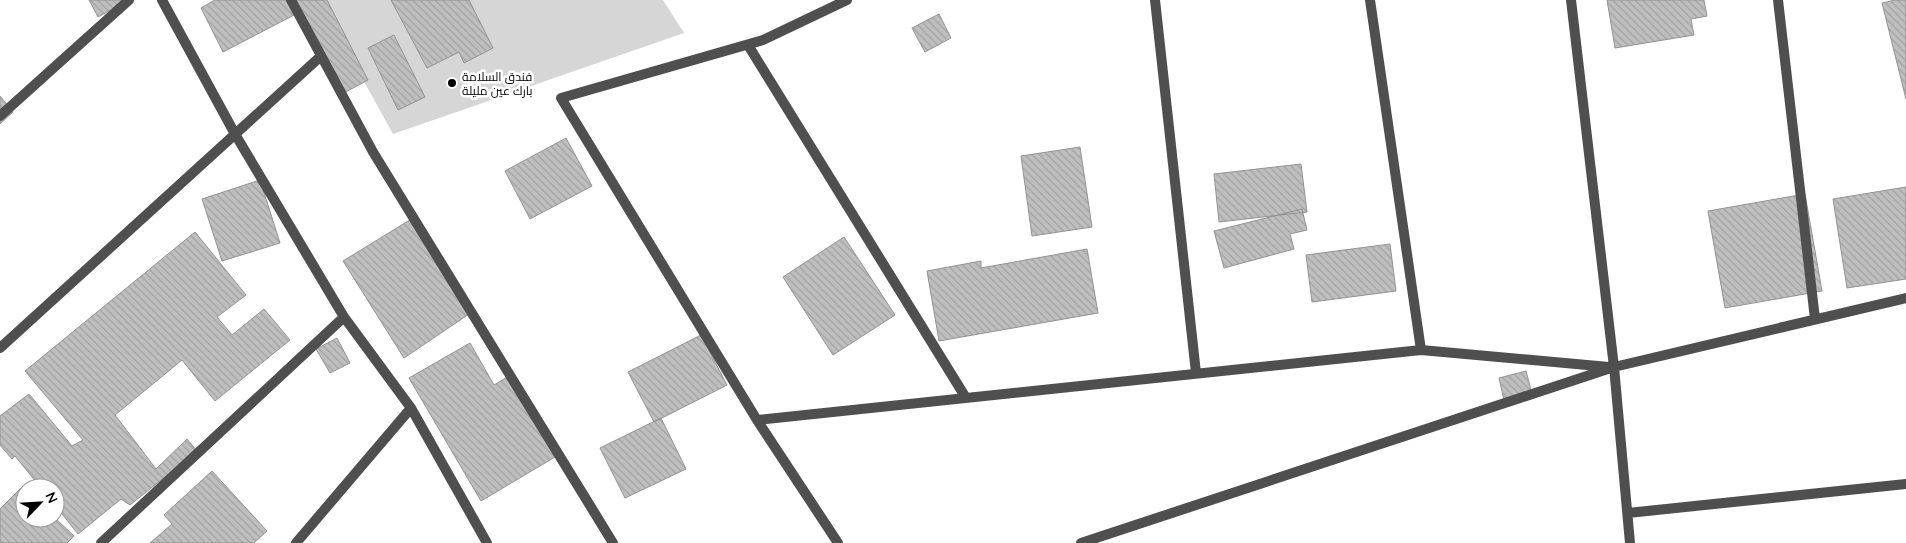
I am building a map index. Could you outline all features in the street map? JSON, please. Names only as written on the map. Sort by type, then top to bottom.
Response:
[{"type":"street","points":[[0,116],[129,0]]},
{"type":"street","points":[[162,0],[235,134],[344,317],[411,408],[487,543]]},
{"type":"street","points":[[291,0],[373,152],[614,543]]},
{"type":"street","points":[[838,543],[757,420],[561,98],[763,40],[847,0]]},
{"type":"street","points":[[1154,0],[1196,374]]},
{"type":"street","points":[[1370,0],[1421,350]]},
{"type":"street","points":[[1571,0],[1614,367],[1630,543]]},
{"type":"street","points":[[1778,0],[1815,319]]},
{"type":"street","points":[[748,44],[966,398]]},
{"type":"street","points":[[0,348],[321,56]]},
{"type":"street","points":[[1081,543],[1614,367],[1906,298]]},
{"type":"street","points":[[101,543],[344,317]]},
{"type":"street","points":[[757,420],[1421,350],[1614,367]]},
{"type":"street","points":[[296,543],[411,408]]},
{"type":"street","points":[[1628,513],[1906,484]]},
{"type":"shaded area","name":"فندق السلامة بارك عين مليلة","points":[[319,0],[663,0],[684,33],[393,134]]},
{"type":"building","points":[[89,0],[129,0],[98,17]]},
{"type":"building","points":[[215,0],[327,0],[368,80],[338,96],[296,14],[223,52],[201,8]]},
{"type":"building","points":[[391,0],[469,0],[493,48],[464,63],[459,52],[427,68]]},
{"type":"building","points":[[1607,0],[1704,0],[1707,16],[1691,19],[1694,35],[1615,48]]},
{"type":"building","points":[[1906,0],[1906,99],[1882,3]]},
{"type":"building","points":[[939,14],[951,38],[925,52],[912,28]]},
{"type":"building","points":[[394,35],[425,97],[398,110],[368,48]]},
{"type":"building","points":[[0,96],[13,112],[0,124]]},
{"type":"building","points":[[566,138],[592,186],[530,219],[505,171]]},
{"type":"building","points":[[1080,147],[1092,227],[1032,236],[1021,156]]},
{"type":"building","points":[[1301,164],[1307,212],[1219,222],[1214,174]]},
{"type":"building","points":[[260,180],[280,243],[222,261],[202,199]]},
{"type":"building","points":[[1906,187],[1906,279],[1847,288],[1833,199]]},
{"type":"building","points":[[1805,194],[1822,291],[1725,308],[1708,211]]},
{"type":"building","points":[[1302,209],[1307,230],[1290,234],[1294,249],[1224,268],[1214,231]]},
{"type":"building","points":[[413,218],[472,312],[404,358],[343,261]]},
{"type":"building","points":[[195,232],[246,295],[217,317],[232,335],[264,309],[290,340],[215,401],[182,360],[115,415],[156,469],[187,439],[197,451],[130,505],[121,499],[78,534],[65,518],[65,478],[33,478],[15,456],[12,459],[0,445],[0,416],[29,394],[72,446],[83,440],[25,371]]},
{"type":"building","points":[[844,237],[895,315],[833,355],[783,277]]},
{"type":"building","points":[[1390,244],[1396,291],[1312,302],[1306,255]]},
{"type":"building","points":[[1087,249],[1098,313],[939,341],[927,271],[981,261],[981,268]]},
{"type":"building","points":[[701,335],[727,385],[654,422],[628,372]]},
{"type":"building","points":[[337,338],[350,363],[330,373],[316,349]]},
{"type":"building","points":[[470,343],[494,385],[509,376],[555,457],[481,501],[409,378]]},
{"type":"building","points":[[1526,371],[1532,394],[1504,400],[1499,378]]},
{"type":"building","points":[[661,418],[686,469],[625,498],[600,448]]},
{"type":"building","points":[[212,471],[267,531],[254,543],[150,543],[172,524],[164,515]]},
{"type":"building","points":[[15,494],[15,528],[65,527],[74,536],[67,543],[0,543],[0,509]]},
{"type":"place","name":"فندق السلامة بارك عين مليلة","points":[[452,83]]}]
